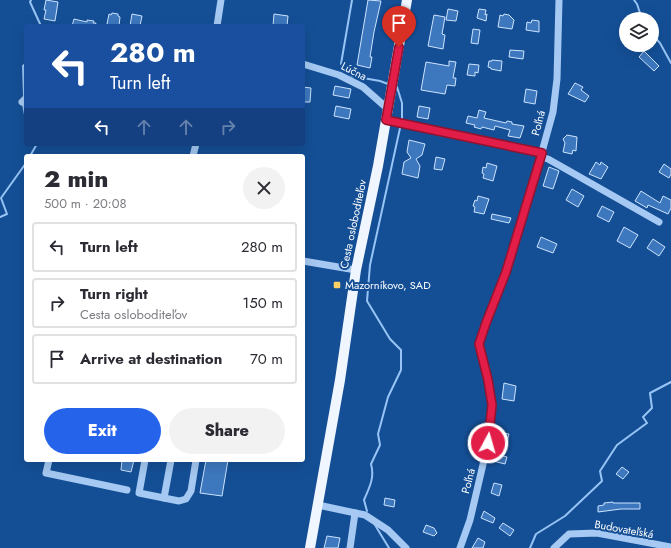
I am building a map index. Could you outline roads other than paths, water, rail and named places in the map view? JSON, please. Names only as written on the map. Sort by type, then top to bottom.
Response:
[{"type":"main road","name":"Cesta osloboditeľov","points":[[310,548],[340,380],[356,270],[378,166],[407,0]]},
{"type":"street","points":[[217,24],[221,0]]},
{"type":"street","name":"Poľná","points":[[460,548],[470,520],[488,443],[492,405],[488,380],[479,344],[506,272],[553,112],[557,79],[559,0]]},
{"type":"street","name":"Lúčna","points":[[305,65],[332,72],[363,87],[388,109]]},
{"type":"street","points":[[386,120],[541,155],[659,222]]},
{"type":"street","points":[[305,261],[356,270]]},
{"type":"street","points":[[48,462],[46,473],[128,490]]},
{"type":"street","points":[[145,462],[139,493],[179,501],[186,499],[191,491],[196,462]]},
{"type":"street","points":[[164,498],[171,462]]},
{"type":"street","points":[[318,505],[365,515],[388,530],[406,548]]},
{"type":"street","points":[[350,548],[355,513]]},
{"type":"street","name":"Budovateľská","points":[[554,548],[569,534],[596,533],[671,547]]},
{"type":"waterway","points":[[31,0],[30,2],[40,24]]},
{"type":"waterway","points":[[352,0],[341,64],[352,76],[388,84]]},
{"type":"waterway","points":[[634,0],[640,12]]},
{"type":"waterway","points":[[659,42],[671,63]]},
{"type":"waterway","points":[[24,65],[24,97]]},
{"type":"waterway","points":[[367,511],[364,500],[372,478],[371,464],[380,445],[378,434],[388,397],[401,370],[401,350],[390,339],[367,301],[370,265],[402,119],[402,103],[396,87]]},
{"type":"waterway","points":[[23,104],[24,109]]},
{"type":"waterway","points":[[31,154],[36,146]]},
{"type":"waterway","points":[[0,217],[7,214],[1,198],[24,166]]},
{"type":"waterway","points":[[530,548],[536,534],[565,516],[602,481],[600,471],[617,445],[647,423],[643,417],[652,408],[650,393],[671,382]]},
{"type":"waterway","points":[[375,525],[389,548]]},
{"type":"place","name":"Mazorníkovo, SAD","points":[[337,285]]}]
